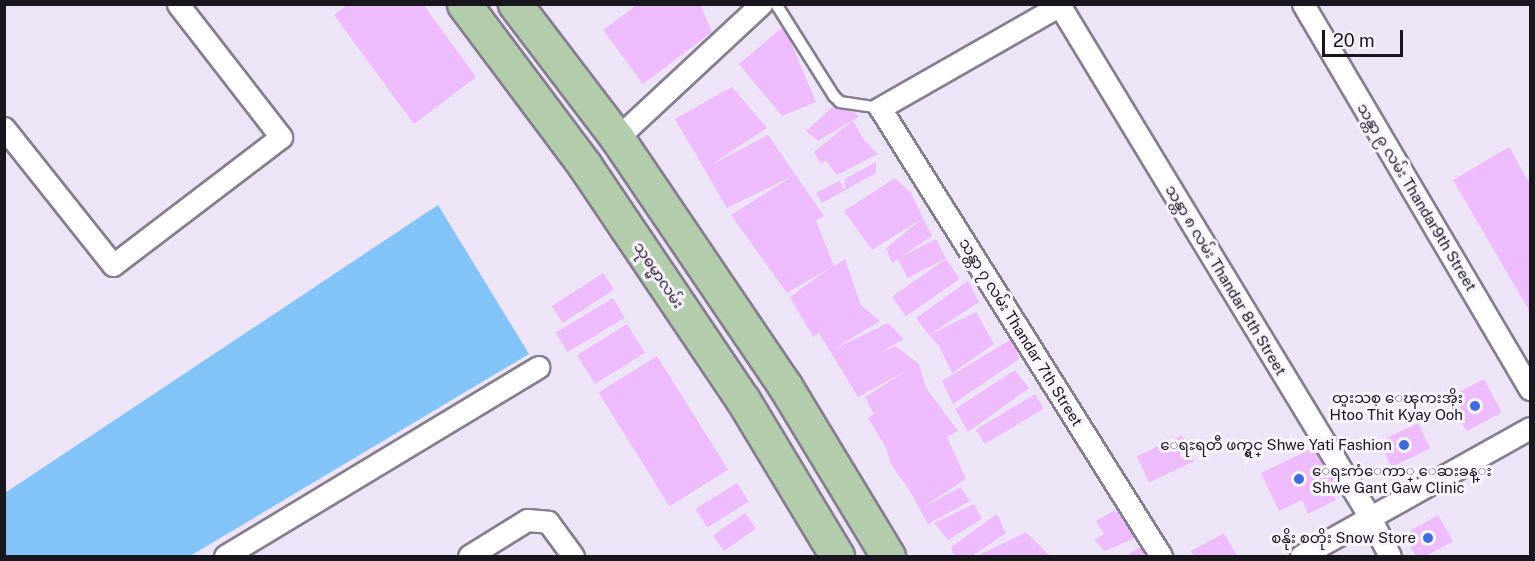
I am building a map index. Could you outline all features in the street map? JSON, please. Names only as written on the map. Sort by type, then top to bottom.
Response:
[{"type":"main road","name":"သုဓမ္မာလမ်း","points":[[464,4],[585,166],[743,400],[837,556]]},
{"type":"main road","points":[[515,4],[617,138],[785,386],[888,556]]},
{"type":"street","points":[[4,128],[113,266],[281,137],[178,4]]},
{"type":"street","points":[[617,138],[761,4]]},
{"type":"street","name":"သန္တာ ၉ လမ်း Thandar9th Street","points":[[1303,4],[1530,389]]},
{"type":"street","points":[[880,108],[1061,5]]},
{"type":"street","name":"သန္တာ ၈ လမ်း Thandar 8th Street","points":[[1061,5],[1370,518],[1390,556]]},
{"type":"street","name":"သန္တာ ၇ လမ်း Thandar 7th Street","points":[[880,108],[1161,556]]},
{"type":"street","points":[[225,556],[538,367]]},
{"type":"street","points":[[1301,556],[1530,428]]},
{"type":"street","points":[[469,556],[527,520],[548,522],[573,556]]},
{"type":"lane","points":[[776,4],[834,96],[840,102],[880,108]]},
{"type":"water","points":[[438,205],[529,354],[190,556],[5,556],[5,493]]},
{"type":"building","points":[[348,4],[423,4],[476,77],[414,124],[334,15]]},
{"type":"building","points":[[638,4],[700,4],[712,32],[643,84],[603,30]]},
{"type":"building","points":[[784,26],[816,102],[782,116],[739,64]]},
{"type":"building","points":[[732,87],[767,128],[709,166],[768,135],[824,216],[816,221],[834,266],[845,259],[861,305],[880,321],[834,349],[888,323],[904,339],[872,357],[895,346],[919,364],[926,388],[958,431],[947,437],[966,479],[923,507],[961,487],[970,501],[928,524],[908,488],[892,466],[885,446],[868,418],[874,414],[865,397],[911,368],[858,397],[819,333],[813,337],[790,297],[831,267],[787,293],[731,215],[793,176],[727,208],[675,119]]},
{"type":"building","points":[[837,103],[860,116],[818,141],[806,131]]},
{"type":"building","points":[[853,120],[863,139],[878,154],[837,175],[826,161],[821,164],[814,152]]},
{"type":"building","points":[[1509,147],[1530,184],[1530,312],[1453,180]]},
{"type":"building","points":[[876,162],[876,173],[822,203],[816,193],[839,181],[845,189],[845,179]]},
{"type":"building","points":[[895,178],[911,193],[923,218],[872,250],[844,211]]},
{"type":"building","points":[[923,218],[932,236],[892,263],[886,248]]},
{"type":"building","points":[[936,239],[946,259],[908,278],[898,259]]},
{"type":"building","points":[[946,259],[960,279],[906,317],[892,297]]},
{"type":"building","points":[[603,273],[614,290],[563,323],[552,306]]},
{"type":"building","points":[[968,281],[979,302],[929,335],[916,318]]},
{"type":"building","points":[[613,298],[625,318],[567,352],[556,333]]},
{"type":"building","points":[[976,312],[994,344],[952,373],[939,346],[929,335]]},
{"type":"building","points":[[627,324],[645,353],[595,384],[577,355]]},
{"type":"building","points":[[1013,338],[1019,359],[953,404],[942,381]]},
{"type":"building","points":[[657,356],[728,470],[669,506],[598,393]]},
{"type":"building","points":[[1015,370],[1029,388],[968,432],[955,409]]},
{"type":"building","name":"ထူးသစ္ ေၾကးအိုး Htoo Thit Kyay Ooh","points":[[1484,379],[1502,413],[1467,431],[1449,398]]},
{"type":"building","points":[[1035,394],[1044,409],[985,444],[976,430]]},
{"type":"building","name":"ေရႊရတီ ဖက္ရွင္ Shwe Yati Fashion","points":[[1418,423],[1430,448],[1392,467],[1379,442]]},
{"type":"building","points":[[1182,435],[1194,461],[1149,482],[1137,456]]},
{"type":"building","name":"ေရႊကံေကာ္ ေဆးခန္း Shwe Gant Gaw Clinic","points":[[1319,445],[1337,484],[1330,488],[1336,500],[1308,514],[1302,500],[1279,511],[1261,473]]},
{"type":"building","points":[[737,483],[749,502],[707,528],[695,509]]},
{"type":"building","points":[[974,504],[982,519],[948,540],[934,523]]},
{"type":"building","points":[[1115,510],[1128,519],[1135,538],[1105,551],[1094,540],[1104,534],[1096,521]]},
{"type":"building","points":[[745,513],[756,529],[724,551],[713,535]]},
{"type":"building","points":[[997,514],[1006,533],[972,556],[954,556],[951,547]]},
{"type":"building","name":"စနိုး စတိုး Snow Store","points":[[1438,515],[1453,541],[1426,556],[1416,556],[1403,535]]},
{"type":"building","points":[[1026,532],[1050,556],[977,556]]},
{"type":"building","points":[[1224,533],[1237,556],[1194,556],[1191,551]]},
{"type":"building","points":[[1145,544],[1153,556],[1126,556]]},
{"type":"place","name":"ထူးသစ္ ေၾကးအိုး Htoo Thit Kyay Ooh","points":[[1475,406]]},
{"type":"place","name":"ေရႊရတီ ဖက္ရွင္ Shwe Yati Fashion","points":[[1404,445]]},
{"type":"place","name":"ေရႊကံေကာ္ ေဆးခန္း Shwe Gant Gaw Clinic","points":[[1299,479]]},
{"type":"place","name":"စနိုး စတိုး Snow Store","points":[[1428,538]]}]
